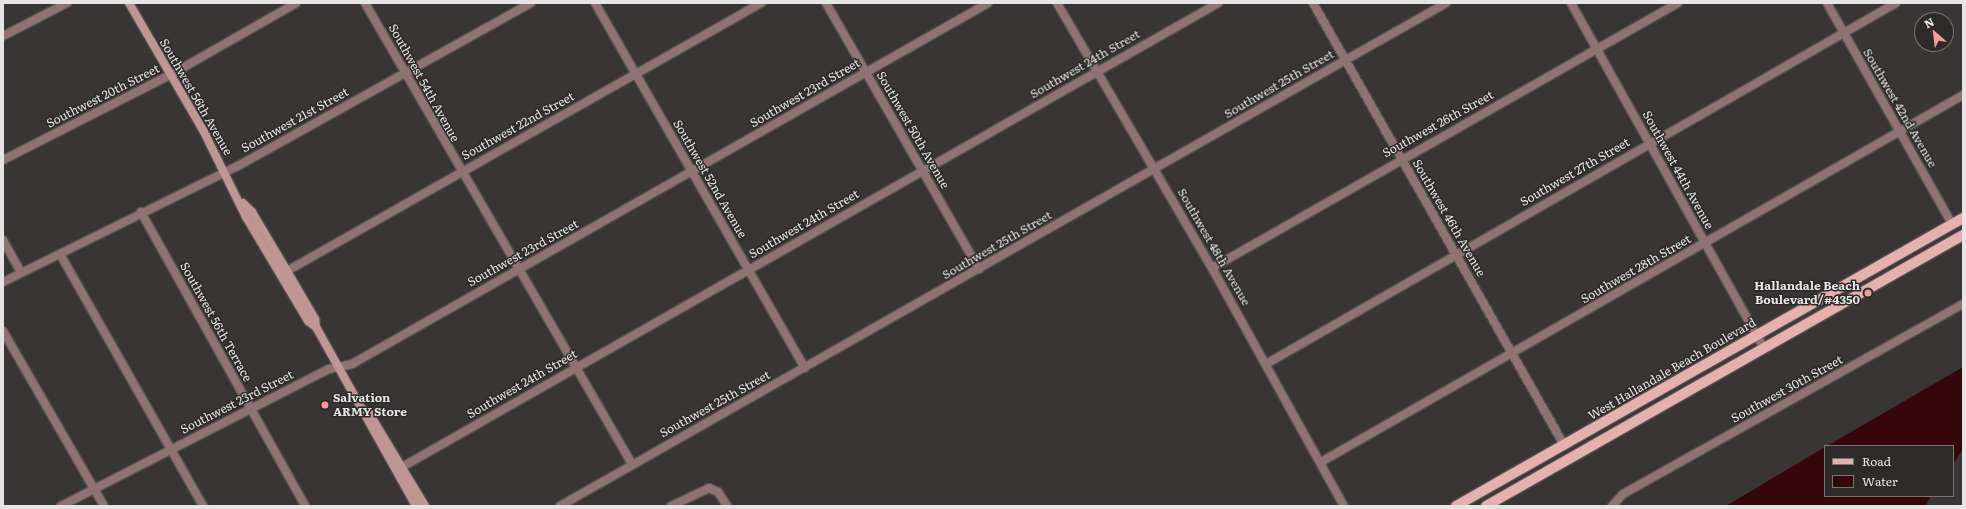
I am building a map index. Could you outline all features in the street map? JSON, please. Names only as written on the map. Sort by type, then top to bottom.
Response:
[{"type":"main road","name":"West Hallandale Beach Boulevard","points":[[1456,506],[1963,218]]},
{"type":"main road","points":[[1925,256],[1952,224]]},
{"type":"main road","points":[[1950,242],[1963,225]]},
{"type":"main road","points":[[1486,506],[1963,235]]},
{"type":"main road","points":[[1573,456],[1579,443],[1620,420],[1628,409]]},
{"type":"main road","points":[[1498,498],[1509,485],[1554,460],[1564,445]]},
{"type":"street","points":[[3,36],[67,3]]},
{"type":"street","name":"Southwest 56th Avenue","points":[[129,3],[242,202],[246,217],[308,321],[316,327]]},
{"type":"street","name":"Southwest 20th Street","points":[[3,160],[170,75],[296,3]]},
{"type":"street","name":"Southwest 54th Avenue","points":[[366,3],[574,368],[632,464]]},
{"type":"street","name":"Southwest 21st Street","points":[[3,282],[141,212],[225,172],[531,3]]},
{"type":"street","name":"Southwest 52nd Avenue","points":[[595,3],[805,368]]},
{"type":"street","name":"Southwest 22nd Street","points":[[287,271],[761,3]]},
{"type":"street","name":"Southwest 50th Avenue","points":[[826,3],[979,270]]},
{"type":"street","name":"Southwest 23rd Street","points":[[61,506],[329,369],[339,368],[518,270],[988,3]]},
{"type":"street","name":"Southwest 48th Avenue","points":[[1057,3],[1212,268],[1321,462],[1344,506]]},
{"type":"street","name":"Southwest 24th Street","points":[[402,467],[1218,3]]},
{"type":"street","name":"Southwest 46th Avenue","points":[[1313,3],[1564,445]]},
{"type":"street","name":"Southwest 25th Street","points":[[560,506],[632,464],[979,270],[1446,3]]},
{"type":"street","name":"Southwest 44th Avenue","points":[[1572,3],[1764,348]]},
{"type":"street","name":"Southwest 26th Street","points":[[1212,268],[1401,158],[1678,3]]},
{"type":"street","name":"Southwest 42nd Avenue","points":[[1826,3],[1952,224]]},
{"type":"street","name":"Southwest 27th Street","points":[[1266,364],[1896,3]]},
{"type":"street","name":"Southwest 28th Street","points":[[1321,462],[1963,96]]},
{"type":"street","name":"Southwest 56th Avenue","points":[[242,202],[252,212],[315,319],[316,327],[362,409],[363,416],[416,506]]},
{"type":"street","name":"Southwest 56th Terrace","points":[[141,212],[305,506]]},
{"type":"street","points":[[3,240],[21,272]]},
{"type":"street","points":[[60,254],[203,506]]},
{"type":"street","name":"Southwest 30th Street","points":[[1612,506],[1623,494],[1963,304]]},
{"type":"street","points":[[3,331],[104,506]]},
{"type":"street","name":"Southwest 56th Avenue","points":[[362,409],[369,413],[425,506]]},
{"type":"street","points":[[671,506],[710,488],[718,492],[727,506]]},
{"type":"water","points":[[1963,367],[1963,449],[1954,462],[1954,445],[1829,445]]},
{"type":"water","points":[[1824,448],[1824,497],[1930,497],[1925,506],[1726,506]]},
{"type":"place","name":"Hallandale Beach Boulevard/#4350","points":[[1868,293]]},
{"type":"place","name":"Salvation ARMY Store","points":[[325,405]]}]
